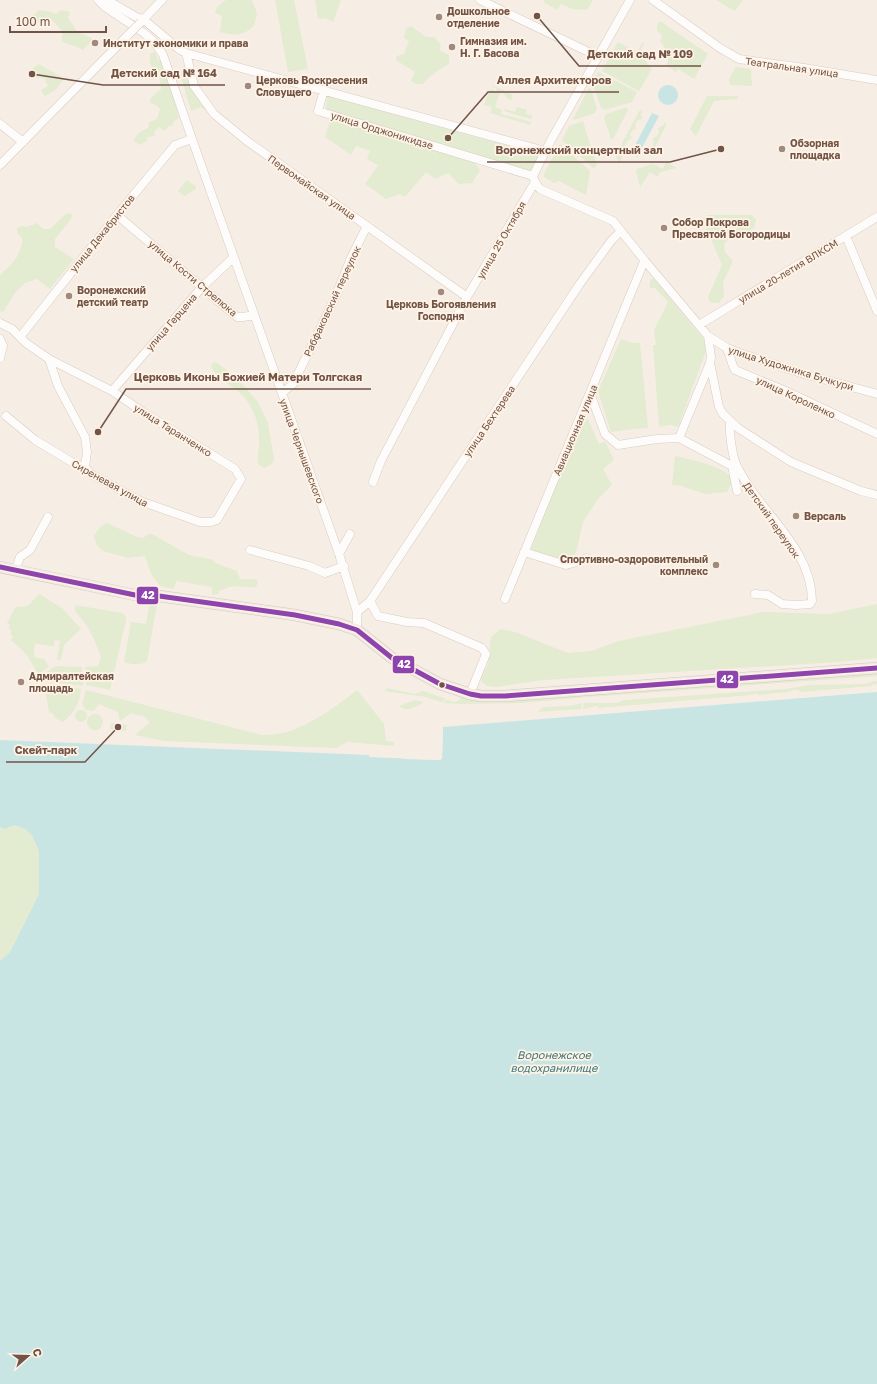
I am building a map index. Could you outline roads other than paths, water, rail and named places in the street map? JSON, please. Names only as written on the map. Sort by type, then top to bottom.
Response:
[{"type":"main road","points":[[0,567],[135,595],[159,596],[339,624],[357,630],[392,658],[412,670],[440,684],[481,696],[505,696],[877,668]]},
{"type":"street","name":"улица Чернышевского","points":[[98,0],[105,7],[144,33],[154,42],[163,55],[344,566],[357,612],[357,630]]},
{"type":"street","points":[[107,0],[142,21],[186,53],[489,135],[545,152]]},
{"type":"street","points":[[0,165],[162,0]]},
{"type":"street","points":[[480,0],[598,56]]},
{"type":"street","name":"улица 25 Октября","points":[[373,482],[381,461],[467,297],[534,179],[545,152],[630,0]]},
{"type":"street","name":"Театральная улица","points":[[652,0],[720,48],[739,59],[877,80]]},
{"type":"street","name":"Первомайская улица","points":[[186,53],[194,86],[214,114],[247,142],[467,297]]},
{"type":"street","name":"улица Орджоникидзе","points":[[324,90],[318,111],[534,179],[540,189],[609,218],[708,336]]},
{"type":"street","points":[[0,124],[23,142]]},
{"type":"street","name":"улица Декабристов","points":[[20,336],[175,145],[192,139]]},
{"type":"street","name":"улица Кости Стрелюка","points":[[117,215],[237,316],[243,317],[254,314]]},
{"type":"street","name":"улица 20-летия ВЛКСМ","points":[[699,325],[877,217]]},
{"type":"street","name":"Рабфаковский переулок","points":[[282,393],[293,384],[336,298],[351,258],[367,226]]},
{"type":"street","name":"улица Бехтерева","points":[[357,612],[370,601],[579,285],[611,241],[621,231]]},
{"type":"street","points":[[846,236],[877,311]]},
{"type":"street","name":"улица Герцена","points":[[112,391],[202,287],[234,257]]},
{"type":"street","name":"Авиационная улица","points":[[505,599],[642,264],[645,261]]},
{"type":"street","name":"улица Таранченко","points":[[0,323],[12,329],[26,343],[49,359],[112,391],[235,469],[240,479],[221,515]]},
{"type":"street","points":[[679,438],[710,363],[711,357],[708,336]]},
{"type":"street","name":"улица Художника Бучкури","points":[[708,336],[727,348],[804,374],[877,394]]},
{"type":"street","points":[[0,339],[3,346],[0,358]]},
{"type":"street","name":"улица Короленко","points":[[727,348],[732,366],[735,370],[788,392],[877,434]]},
{"type":"street","points":[[49,359],[58,386],[85,437],[87,452],[84,467]]},
{"type":"street","points":[[710,363],[719,407],[723,414],[738,428],[791,462],[861,491],[877,495]]},
{"type":"street","points":[[590,393],[606,434],[618,444],[679,438],[732,466],[737,491]]},
{"type":"street","name":"Сиреневая улица","points":[[6,416],[35,440],[75,464],[84,467],[91,474],[140,501],[200,522],[211,522],[217,520],[221,515]]},
{"type":"street","name":"Детский переулок","points":[[730,421],[729,429],[736,464],[740,473],[747,485],[795,549],[809,580],[812,601],[810,604],[782,604],[768,595],[755,594]]},
{"type":"street","points":[[15,571],[20,557],[30,550],[48,518]]},
{"type":"street","points":[[339,554],[350,534]]},
{"type":"street","points":[[250,550],[310,566],[326,573],[344,566]]},
{"type":"street","points":[[524,552],[566,565],[587,558]]},
{"type":"street","points":[[370,601],[378,616],[407,622],[424,623],[482,648],[486,654],[470,694]]},
{"type":"water","points":[[668,85],[675,88],[678,95],[675,102],[668,105],[661,102],[658,95],[661,88]]},
{"type":"water","points":[[652,113],[659,116],[637,157],[631,153]]},
{"type":"water","name":"Воронежское водохранилище","points":[[877,692],[877,1384],[0,1384],[0,961],[10,952],[39,894],[39,851],[32,835],[25,829],[14,825],[5,829],[0,827],[0,740],[369,755],[369,757],[440,760],[442,758],[443,727]]},
{"type":"place","name":"Детский сад № 109","points":[[537,16]]},
{"type":"place","name":"Дошкольное отделение","points":[[439,17]]},
{"type":"place","name":"Институт экономики и права","points":[[95,43]]},
{"type":"place","name":"Гимназия им. Н. Г. Басова","points":[[452,47]]},
{"type":"place","name":"Детский сад № 164","points":[[32,74]]},
{"type":"place","name":"Церковь Воскресения Словущего","points":[[248,86]]},
{"type":"place","name":"Аллея Архитекторов","points":[[448,138]]},
{"type":"place","name":"Воронежский концертный зал","points":[[721,149]]},
{"type":"place","name":"Обзорная площадка","points":[[782,149]]},
{"type":"place","name":"Собор Покрова Пресвятой Богородицы","points":[[664,228]]},
{"type":"place","name":"Церковь Богоявления Господня","points":[[441,292]]},
{"type":"place","name":"Воронежский детский театр","points":[[69,296]]},
{"type":"place","name":"Церковь Иконы Божией Матери Толгская","points":[[98,432]]},
{"type":"place","name":"Версаль","points":[[796,516]]},
{"type":"place","name":"Спортивно-оздоровительный комплекс","points":[[716,565]]},
{"type":"place","name":"Адмиралтейская площадь","points":[[21,682]]},
{"type":"place","name":"Скейт-парк","points":[[118,727]]}]
